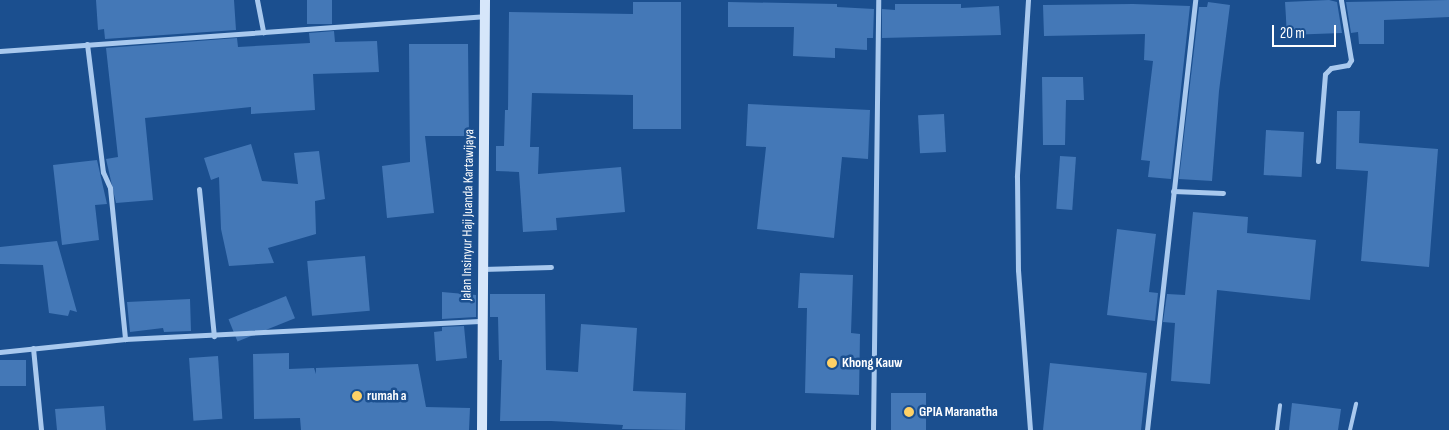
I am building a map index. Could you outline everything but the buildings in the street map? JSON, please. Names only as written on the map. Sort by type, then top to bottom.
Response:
[{"type":"main road","name":"Jalan Insinyur Haji Juanda Kartawijaya","points":[[482,430],[480,321],[485,0]]},
{"type":"street","points":[[257,0],[263,32]]},
{"type":"street","points":[[873,430],[878,0]]},
{"type":"street","points":[[1028,0],[1017,176],[1018,270],[1030,430]]},
{"type":"street","points":[[1147,430],[1195,0]]},
{"type":"street","points":[[1318,161],[1325,74],[1331,68],[1348,65],[1351,60],[1341,0]]},
{"type":"street","points":[[0,51],[485,16]]},
{"type":"street","points":[[87,44],[103,172],[110,188],[124,339]]},
{"type":"street","points":[[199,189],[214,336]]},
{"type":"street","points":[[1173,191],[1224,193]]},
{"type":"street","points":[[481,269],[551,267]]},
{"type":"street","points":[[0,352],[124,339],[214,336],[480,321]]},
{"type":"street","points":[[33,348],[41,430]]},
{"type":"lane","points":[[1350,430],[1356,404]]},
{"type":"lane","points":[[1277,430],[1280,405]]},
{"type":"place","name":"Khong Kauw","points":[[832,363]]},
{"type":"place","name":"rumah a","points":[[357,396]]},
{"type":"place","name":"GPIA Maranatha","points":[[909,412]]}]
